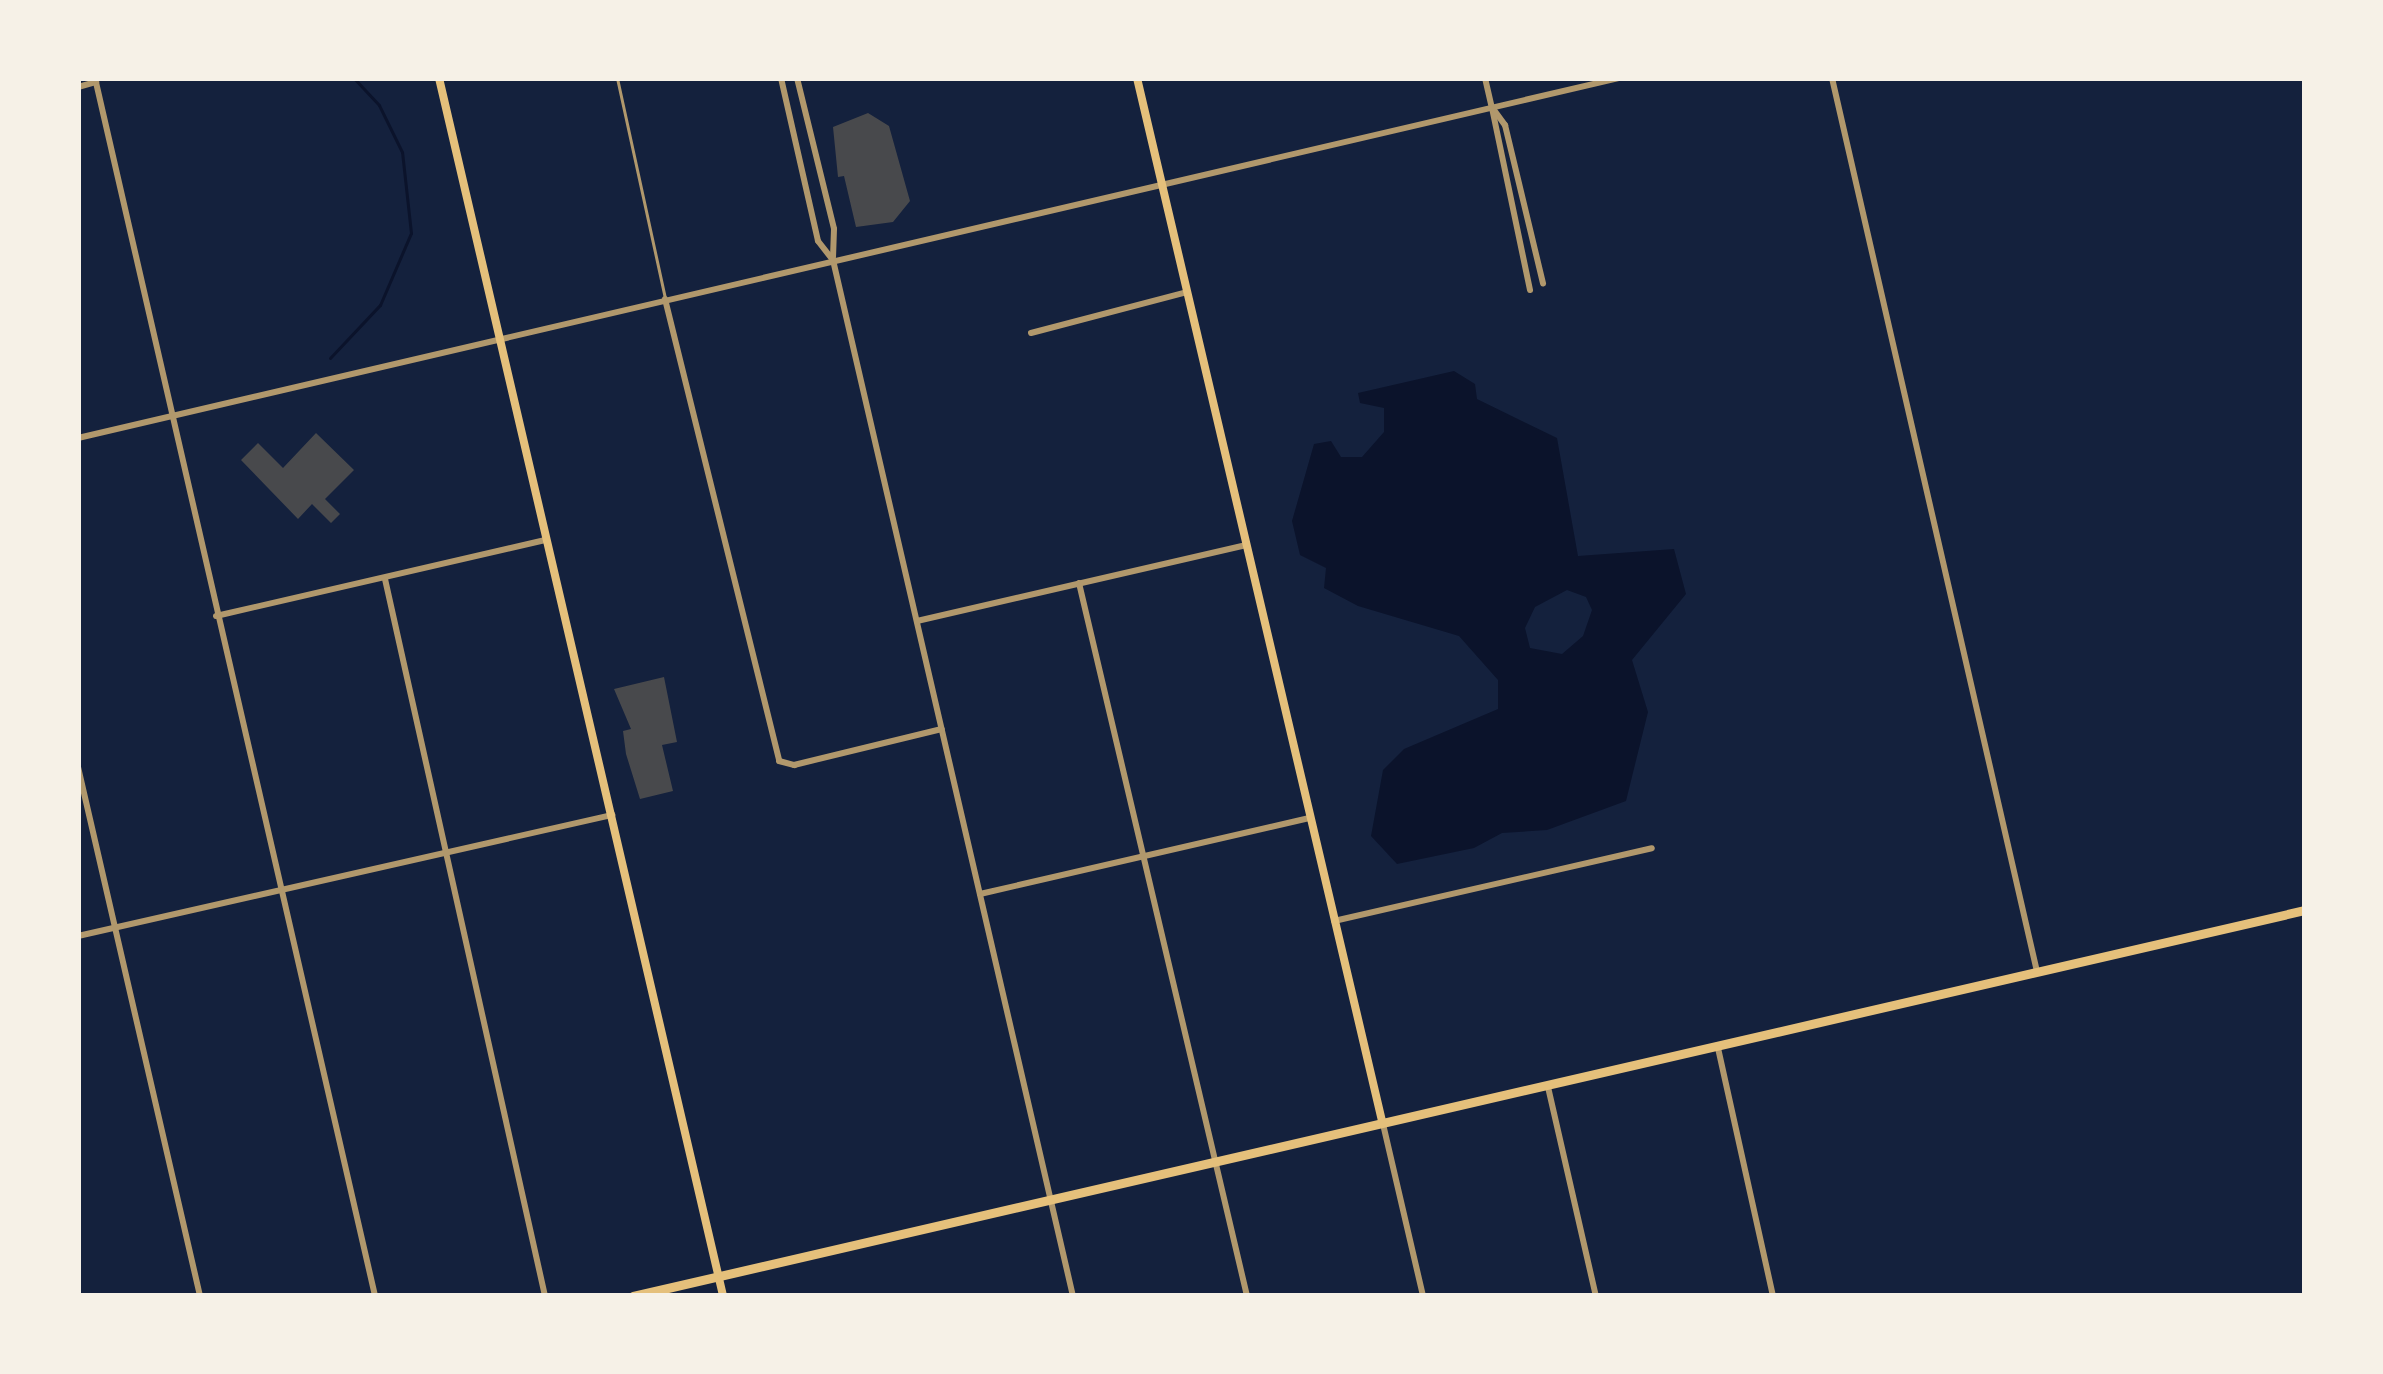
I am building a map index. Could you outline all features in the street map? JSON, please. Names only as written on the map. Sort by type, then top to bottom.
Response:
[{"type":"main road","points":[[439,78],[723,1296]]},
{"type":"main road","points":[[1137,78],[1382,1121]]},
{"type":"main road","points":[[633,1296],[2305,910]]},
{"type":"street","points":[[781,78],[818,241],[833,260]]},
{"type":"street","points":[[797,78],[834,229],[833,260],[1072,1296]]},
{"type":"street","points":[[1485,78],[1530,290]]},
{"type":"street","points":[[78,438],[1619,78]]},
{"type":"street","points":[[1832,78],[2037,971]]},
{"type":"street","points":[[78,87],[96,80],[375,1296]]},
{"type":"street","points":[[1492,108],[1504,125],[1544,284]]},
{"type":"street","points":[[1031,333],[1187,292]]},
{"type":"street","points":[[665,299],[770,745],[779,761],[794,765],[942,729]]},
{"type":"street","points":[[216,616],[548,540]]},
{"type":"street","points":[[916,621],[1246,545]]},
{"type":"street","points":[[385,580],[450,853],[545,1296]]},
{"type":"street","points":[[1079,584],[1247,1296]]},
{"type":"street","points":[[78,767],[200,1296]]},
{"type":"street","points":[[78,936],[612,815]]},
{"type":"street","points":[[980,894],[1310,818]]},
{"type":"street","points":[[1334,921],[1652,848]]},
{"type":"street","points":[[1717,1044],[1773,1296]]},
{"type":"street","points":[[1547,1083],[1596,1296]]},
{"type":"street","points":[[1382,1121],[1423,1296]]},
{"type":"lane","points":[[617,78],[665,299]]},
{"type":"water","points":[[1454,371],[1475,384],[1477,399],[1557,438],[1578,556],[1674,549],[1686,594],[1632,660],[1648,712],[1626,801],[1547,830],[1502,833],[1474,848],[1397,864],[1371,836],[1383,770],[1404,749],[1498,709],[1498,680],[1459,636],[1358,606],[1324,588],[1326,568],[1300,555],[1292,521],[1314,444],[1331,441],[1341,457],[1362,457],[1384,432],[1384,408],[1360,403],[1358,393]],"holes":[[[1567,590],[1586,597],[1592,610],[1583,636],[1562,654],[1530,648],[1525,628],[1535,607]]]},
{"type":"building","points":[[868,113],[889,126],[910,201],[893,222],[856,227],[844,176],[838,177],[833,127]]},
{"type":"building","points":[[316,433],[354,470],[325,499],[340,514],[331,523],[312,504],[298,519],[241,460],[258,443],[283,468]]},
{"type":"building","points":[[664,677],[677,742],[662,745],[673,791],[640,799],[623,731],[631,729],[614,689]]},
{"type":"waterway","points":[[330,358],[380,305],[411,233],[402,152],[379,105],[354,78]]}]
